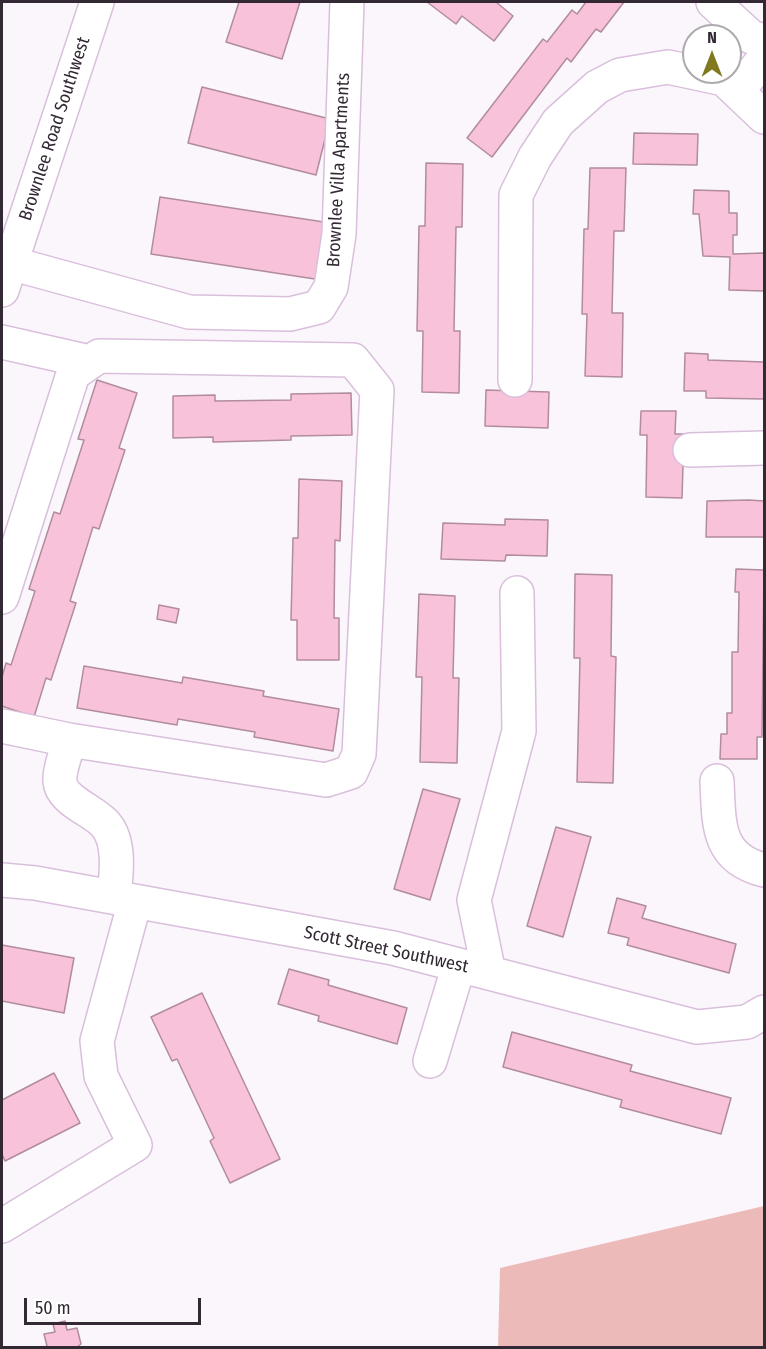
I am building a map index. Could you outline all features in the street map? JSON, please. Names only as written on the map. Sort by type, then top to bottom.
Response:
[{"type":"street","name":"Brownlee Road Southwest","points":[[6,277],[97,2]]},
{"type":"street","name":"Brownlee Villa Apartments","points":[[6,277],[189,312],[290,314],[319,307],[331,287],[339,234],[347,2]]},
{"type":"street","points":[[713,2],[751,37],[765,41]]},
{"type":"street","points":[[737,91],[765,59]]},
{"type":"street","points":[[515,380],[516,195],[535,157],[558,122],[597,87],[620,75],[668,67],[724,79],[765,117]]},
{"type":"street","points":[[2,342],[90,362]]},
{"type":"street","points":[[2,597],[73,375],[99,356],[353,360],[377,390],[358,753],[351,772],[326,780],[69,740],[2,726]]},
{"type":"street","points":[[690,450],[765,448]]},
{"type":"street","points":[[430,1061],[474,969],[474,900],[519,731],[517,593]]},
{"type":"street","points":[[2,1226],[135,1145],[101,1076],[97,1041],[124,899],[116,851],[107,825],[75,801],[63,788],[60,780],[69,740]]},
{"type":"street","points":[[717,781],[719,821],[724,842],[735,856],[748,866],[765,870]]},
{"type":"street","name":"Scott Street Southwest","points":[[2,880],[35,883],[393,948],[697,1027],[747,1022],[765,1011]]},
{"type":"shaded area","points":[[764,1206],[764,1347],[498,1347],[500,1268]]},
{"type":"building","points":[[239,2],[300,2],[282,59],[226,42]]},
{"type":"building","points":[[427,2],[496,2],[513,16],[494,41],[462,16],[456,24]]},
{"type":"building","points":[[586,2],[624,2],[601,32],[596,29],[571,62],[567,58],[492,157],[467,138],[543,39],[547,42],[572,10],[577,14]]},
{"type":"building","points":[[202,87],[330,119],[316,175],[188,143]]},
{"type":"building","points":[[634,133],[698,134],[697,165],[633,164]]},
{"type":"building","points":[[426,163],[463,164],[462,227],[456,227],[454,331],[460,331],[459,393],[422,392],[423,331],[417,331],[419,226],[425,226]]},
{"type":"building","points":[[590,168],[626,168],[624,231],[614,231],[612,313],[623,313],[622,377],[585,376],[587,314],[582,314],[584,229],[588,229]]},
{"type":"building","points":[[694,190],[729,191],[729,213],[737,213],[737,235],[733,235],[733,254],[764,253],[764,291],[729,290],[730,257],[703,256],[699,214],[693,214]]},
{"type":"building","points":[[160,197],[337,224],[328,281],[151,254]]},
{"type":"building","points":[[685,353],[708,354],[708,360],[764,362],[764,399],[706,398],[706,391],[684,391]]},
{"type":"building","points":[[97,380],[137,393],[119,448],[125,450],[99,529],[93,527],[70,601],[76,603],[51,680],[46,678],[34,717],[2,706],[2,677],[6,663],[11,665],[35,591],[29,589],[54,512],[60,514],[84,440],[78,439]]},
{"type":"building","points":[[486,390],[549,392],[548,428],[485,426]]},
{"type":"building","points":[[351,393],[352,435],[291,436],[291,440],[213,442],[213,437],[173,438],[173,396],[215,395],[215,401],[291,400],[291,394]]},
{"type":"building","points":[[641,411],[676,411],[675,434],[684,434],[682,498],[646,497],[647,435],[640,435]]},
{"type":"building","points":[[299,479],[342,481],[340,541],[335,540],[334,618],[339,618],[339,660],[297,660],[297,620],[291,620],[293,538],[298,538]]},
{"type":"building","points":[[707,501],[764,501],[764,537],[706,537]]},
{"type":"building","points":[[505,519],[548,520],[547,556],[506,555],[505,561],[441,559],[443,523],[505,525]]},
{"type":"building","points":[[736,569],[764,570],[762,737],[757,737],[757,759],[720,759],[721,734],[727,734],[727,713],[732,713],[732,652],[738,652],[739,592],[735,592]]},
{"type":"building","points":[[575,574],[612,575],[611,656],[616,657],[613,783],[577,782],[580,658],[574,658]]},
{"type":"building","points":[[419,594],[455,596],[453,678],[459,678],[457,763],[420,762],[422,677],[416,677]]},
{"type":"building","points":[[159,605],[179,609],[176,623],[157,619]]},
{"type":"building","points":[[84,666],[182,683],[183,677],[264,691],[263,696],[339,709],[333,751],[254,737],[255,732],[178,719],[177,725],[77,708]]},
{"type":"building","points":[[423,789],[460,799],[430,900],[394,889]]},
{"type":"building","points":[[556,827],[591,837],[563,937],[527,926]]},
{"type":"building","points":[[617,898],[646,906],[642,918],[736,944],[729,973],[627,945],[629,938],[608,933]]},
{"type":"building","points":[[2,945],[74,958],[64,1013],[2,1001]]},
{"type":"building","points":[[289,969],[329,980],[328,985],[407,1008],[397,1044],[318,1021],[319,1016],[278,1004]]},
{"type":"building","points":[[202,993],[280,1159],[230,1183],[210,1141],[214,1138],[177,1059],[172,1061],[151,1017]]},
{"type":"building","points":[[512,1032],[632,1065],[630,1071],[731,1098],[721,1134],[620,1107],[622,1100],[503,1067]]},
{"type":"building","points":[[54,1073],[80,1123],[5,1161],[2,1154],[2,1100]]},
{"type":"building","points":[[65,1321],[67,1330],[77,1328],[81,1344],[76,1348],[43,1348],[47,1346],[44,1334],[55,1332],[53,1324]]}]
